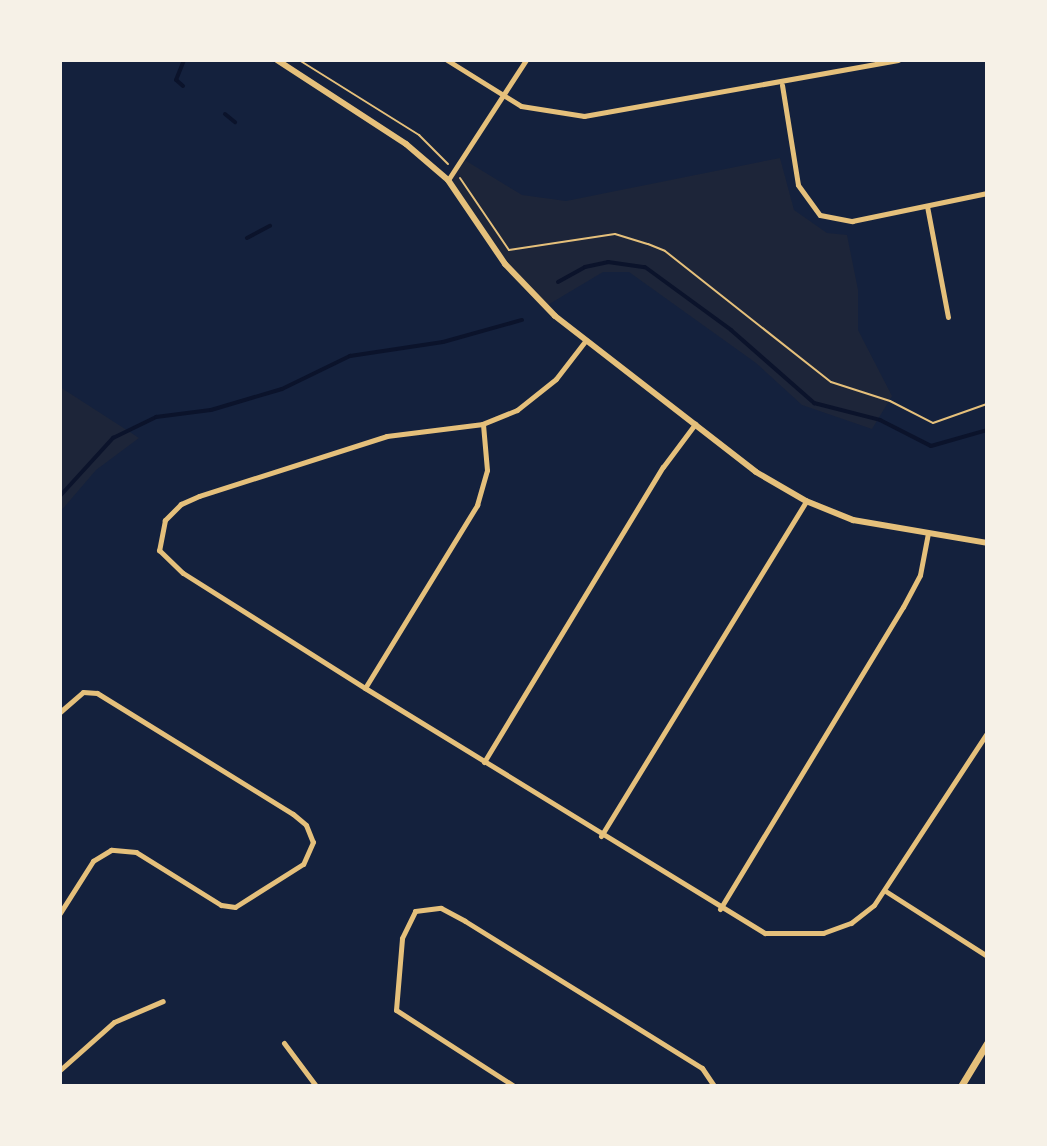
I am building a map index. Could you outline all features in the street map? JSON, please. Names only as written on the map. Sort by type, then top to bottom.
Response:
[{"type":"main road","points":[[961,1086],[987,1043]]},
{"type":"street","points":[[277,60],[406,144],[448,180],[505,264],[586,339],[756,472],[806,501],[853,520],[987,543]]},
{"type":"street","points":[[447,60],[503,96],[541,112],[584,116],[782,85],[898,60]]},
{"type":"street","points":[[448,180],[526,60]]},
{"type":"street","points":[[782,85],[798,185],[811,207],[828,218],[852,221],[987,193]]},
{"type":"street","points":[[927,206],[948,317]]},
{"type":"street","points":[[586,339],[546,389],[517,410],[483,424],[387,436],[199,496],[169,514],[157,542],[163,558],[601,836],[765,933],[809,936],[851,923],[887,892],[987,733]]},
{"type":"street","points":[[365,688],[477,505],[487,470],[483,424]]},
{"type":"street","points":[[484,762],[663,467],[695,424]]},
{"type":"street","points":[[601,836],[806,501]]},
{"type":"street","points":[[720,909],[903,607],[920,575],[928,533]]},
{"type":"street","points":[[60,712],[83,692],[97,693],[293,814],[306,825],[313,842],[303,864],[251,901],[231,907],[136,852],[111,850],[93,861],[60,913]]},
{"type":"street","points":[[887,892],[987,956]]},
{"type":"street","points":[[514,1086],[396,1010],[402,938],[415,911],[441,908],[465,921],[702,1068],[714,1086]]},
{"type":"street","points":[[60,1070],[114,1022],[163,1001]]},
{"type":"street","points":[[284,1043],[316,1086]]},
{"type":"path","points":[[509,250],[615,234],[648,244],[665,251],[831,382],[890,401],[933,423],[987,404]]},
{"type":"shaded area","points":[[780,158],[794,210],[827,233],[847,235],[858,290],[858,330],[892,396],[872,429],[802,405],[756,363],[629,272],[603,272],[546,306],[505,264],[448,180],[463,159],[522,195],[566,201]]},
{"type":"shaded area","points":[[60,387],[139,438],[96,470],[60,512]]},
{"type":"waterway","points":[[183,86],[176,80],[184,60]]},
{"type":"waterway","points":[[225,114],[235,122]]},
{"type":"waterway","points":[[247,238],[270,226]]},
{"type":"waterway","points":[[558,282],[585,267],[608,262],[645,267],[731,330],[814,403],[880,420],[931,446],[987,430]]},
{"type":"waterway","points":[[60,496],[113,438],[156,417],[211,410],[282,389],[350,356],[443,342],[522,320]]}]
